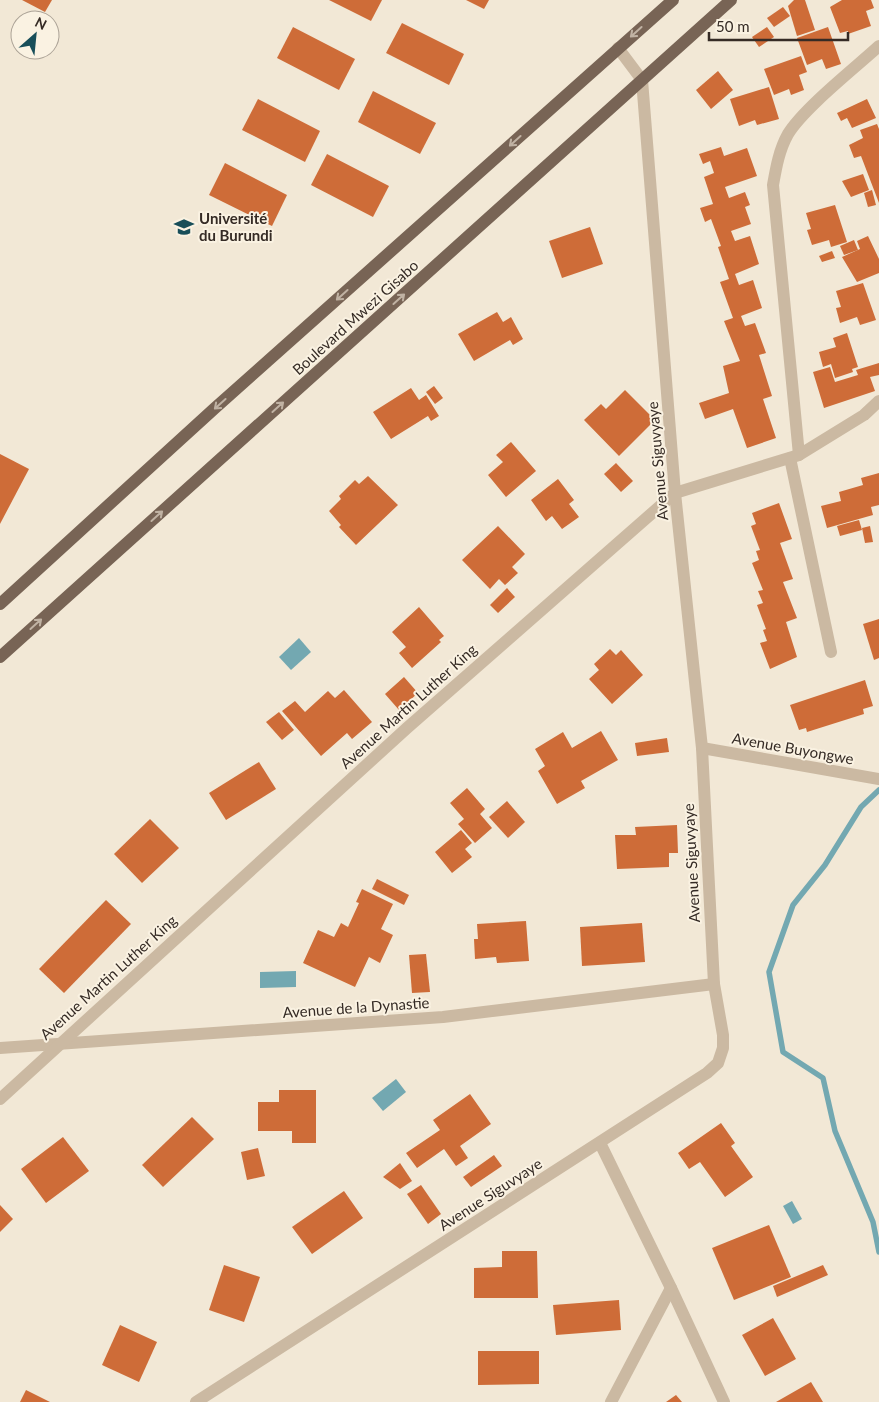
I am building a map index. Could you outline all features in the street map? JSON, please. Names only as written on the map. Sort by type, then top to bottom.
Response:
[{"type":"main road","name":"Boulevard Mwezi Gisabo","points":[[0,604],[215,408],[673,0]]},
{"type":"main road","name":"Boulevard Mwezi Gisabo","points":[[0,657],[730,0]]},
{"type":"street","points":[[832,652],[794,456],[773,185],[779,156],[789,133],[805,114],[879,46]]},
{"type":"street","points":[[618,48],[642,80]]},
{"type":"street","name":"Avenue Siguvyaye","points":[[196,1402],[708,1073],[718,1063],[724,1048],[714,984],[702,748],[675,494],[642,80]]},
{"type":"street","name":"Avenue Martin Luther King","points":[[0,1099],[56,1045],[407,728],[675,494],[794,456],[864,415],[879,401]]},
{"type":"street","name":"Avenue Buyongwe","points":[[702,748],[879,779]]},
{"type":"street","name":"Avenue de la Dynastie","points":[[0,1048],[442,1017],[714,984]]},
{"type":"street","points":[[600,1143],[724,1402]]},
{"type":"street","points":[[611,1402],[671,1288]]},
{"type":"water","points":[[299,638],[311,652],[291,670],[279,657]]},
{"type":"water","points":[[296,971],[296,987],[260,988],[260,972]]},
{"type":"water","points":[[396,1079],[406,1092],[383,1111],[372,1098]]},
{"type":"water","points":[[792,1201],[802,1219],[793,1224],[783,1206]]},
{"type":"building","points":[[22,0],[52,0],[46,10],[41,10]]},
{"type":"building","points":[[329,0],[382,0],[371,21]]},
{"type":"building","points":[[466,0],[489,0],[484,9]]},
{"type":"building","points":[[794,0],[805,0],[815,30],[797,36],[788,6]]},
{"type":"building","points":[[842,0],[871,0],[874,8],[866,11],[871,26],[848,34],[848,31],[840,33],[830,7]]},
{"type":"building","points":[[783,7],[790,16],[774,27],[767,18]]},
{"type":"building","points":[[402,23],[464,54],[449,85],[386,53]]},
{"type":"building","points":[[293,27],[355,59],[339,90],[277,58]]},
{"type":"building","points":[[767,27],[774,37],[759,47],[752,37]]},
{"type":"building","points":[[828,27],[841,64],[826,69],[822,59],[807,65],[797,38]]},
{"type":"building","points":[[801,56],[807,72],[799,75],[804,90],[791,95],[789,89],[774,95],[764,69]]},
{"type":"building","points":[[718,71],[733,90],[711,109],[696,90]]},
{"type":"building","points":[[769,87],[779,119],[757,125],[755,120],[739,126],[730,99]]},
{"type":"building","points":[[373,91],[436,123],[420,154],[358,122]]},
{"type":"building","points":[[258,99],[320,131],[305,162],[242,130]]},
{"type":"building","points":[[867,99],[876,118],[852,128],[847,118],[841,121],[837,113]]},
{"type":"building","points":[[877,124],[879,129],[879,203],[861,156],[854,158],[849,145],[863,138],[860,130]]},
{"type":"building","points":[[721,147],[724,156],[747,148],[757,176],[725,187],[729,198],[745,192],[750,205],[745,207],[751,224],[731,231],[735,241],[750,236],[759,264],[735,274],[739,285],[753,280],[762,308],[741,316],[745,326],[755,323],[766,353],[759,355],[772,396],[763,399],[776,438],[747,448],[733,409],[705,419],[699,403],[729,393],[723,366],[740,361],[724,321],[733,318],[720,282],[729,279],[718,247],[721,246],[711,219],[705,222],[700,208],[713,204],[704,177],[714,173],[710,161],[703,164],[699,154]]},
{"type":"building","points":[[327,154],[389,186],[373,217],[311,185]]},
{"type":"building","points":[[225,163],[287,195],[272,226],[209,195]]},
{"type":"building","points":[[863,174],[869,190],[851,197],[842,181]]},
{"type":"building","points":[[872,190],[876,205],[868,207],[864,193]]},
{"type":"building","points":[[835,205],[847,242],[831,247],[829,240],[812,245],[807,230],[811,229],[806,213]]},
{"type":"building","points":[[590,227],[603,264],[562,278],[549,241]]},
{"type":"building","points":[[868,236],[879,259],[879,273],[857,282],[842,257],[860,249],[857,241]]},
{"type":"building","points":[[854,240],[858,250],[844,255],[840,246]]},
{"type":"building","points":[[832,251],[835,258],[822,262],[819,256]]},
{"type":"building","points":[[863,283],[876,320],[860,325],[857,317],[840,323],[836,308],[841,307],[836,291]]},
{"type":"building","points":[[497,312],[503,322],[511,317],[523,339],[513,345],[510,340],[474,361],[458,334]]},
{"type":"building","points":[[847,333],[858,367],[852,369],[853,372],[835,378],[831,364],[823,367],[819,352],[836,347],[833,338]]},
{"type":"building","points":[[879,363],[879,375],[870,377],[875,391],[824,408],[813,372],[830,367],[835,382],[858,375],[856,370]]},
{"type":"building","points":[[434,386],[443,398],[435,404],[426,392]]},
{"type":"building","points":[[411,388],[419,400],[426,395],[439,416],[431,421],[428,416],[391,439],[373,412]]},
{"type":"building","points":[[625,390],[655,420],[619,456],[584,420],[601,404],[606,409]]},
{"type":"building","points":[[511,442],[536,471],[506,497],[488,475],[503,462],[496,455]]},
{"type":"building","points":[[0,454],[29,469],[0,524]]},
{"type":"building","points":[[616,463],[633,481],[621,492],[604,474]]},
{"type":"building","points":[[879,473],[879,505],[871,507],[873,515],[827,528],[821,506],[841,501],[839,492],[863,485],[861,478]]},
{"type":"building","points":[[368,476],[398,505],[356,545],[339,527],[341,525],[329,511],[341,499],[339,496],[355,480],[359,484]]},
{"type":"building","points":[[558,479],[574,500],[569,504],[579,517],[562,529],[552,516],[546,521],[531,500]]},
{"type":"building","points":[[779,503],[792,539],[780,543],[793,579],[783,582],[797,618],[786,622],[797,657],[770,669],[760,643],[767,641],[763,630],[766,629],[757,605],[763,603],[758,591],[763,590],[752,563],[759,560],[756,551],[760,550],[751,526],[756,524],[752,513]]},
{"type":"building","points":[[859,520],[862,530],[840,536],[837,526]]},
{"type":"building","points":[[498,526],[525,554],[512,567],[518,573],[505,585],[499,579],[490,589],[462,560]]},
{"type":"building","points":[[870,526],[873,542],[865,543],[862,528]]},
{"type":"building","points":[[507,588],[515,597],[498,613],[490,605]]},
{"type":"building","points":[[419,607],[444,636],[439,640],[441,642],[412,668],[399,653],[406,647],[392,632]]},
{"type":"building","points":[[879,619],[879,658],[874,660],[863,624]]},
{"type":"building","points":[[610,649],[616,655],[621,650],[643,675],[612,704],[589,679],[599,670],[594,664]]},
{"type":"building","points":[[404,677],[418,693],[399,710],[385,694]]},
{"type":"building","points":[[865,680],[873,706],[863,709],[864,714],[807,732],[806,728],[799,730],[790,705]]},
{"type":"building","points":[[344,690],[372,722],[352,739],[347,733],[321,756],[282,711],[295,701],[305,712],[328,691],[335,698]]},
{"type":"building","points":[[279,712],[294,730],[282,740],[266,722]]},
{"type":"building","points":[[601,731],[618,760],[581,781],[585,788],[557,804],[538,771],[545,766],[535,749],[563,732],[572,748]]},
{"type":"building","points":[[667,738],[669,752],[637,756],[635,743]]},
{"type":"building","points":[[259,762],[276,789],[226,820],[209,793]]},
{"type":"building","points":[[467,788],[485,809],[480,814],[492,828],[475,843],[458,824],[464,819],[450,803]]},
{"type":"building","points":[[507,801],[525,822],[508,838],[489,817]]},
{"type":"building","points":[[150,819],[179,848],[142,883],[114,854]]},
{"type":"building","points":[[677,825],[678,853],[669,853],[669,867],[617,869],[615,835],[636,835],[635,827]]},
{"type":"building","points":[[461,830],[472,843],[465,849],[472,857],[452,873],[435,852]]},
{"type":"building","points":[[377,879],[409,895],[404,905],[372,889]]},
{"type":"building","points":[[362,889],[393,904],[381,929],[393,935],[380,963],[369,957],[355,987],[303,963],[318,930],[334,937],[341,923],[348,927],[359,903],[356,902]]},
{"type":"building","points":[[106,900],[131,924],[64,993],[39,969]]},
{"type":"building","points":[[526,921],[529,961],[497,963],[496,957],[475,959],[474,939],[478,939],[477,924]]},
{"type":"building","points":[[642,923],[645,962],[582,966],[580,927]]},
{"type":"building","points":[[426,954],[430,992],[412,993],[409,955]]},
{"type":"building","points":[[279,1090],[316,1090],[316,1143],[292,1143],[292,1131],[258,1131],[258,1102],[279,1102]]},
{"type":"building","points":[[470,1094],[491,1124],[460,1146],[468,1158],[456,1166],[444,1149],[417,1168],[406,1153],[440,1130],[433,1120]]},
{"type":"building","points":[[192,1117],[214,1139],[163,1187],[142,1165]]},
{"type":"building","points":[[721,1123],[735,1143],[731,1146],[753,1177],[725,1197],[700,1162],[689,1169],[678,1153]]},
{"type":"building","points":[[63,1137],[89,1171],[46,1203],[21,1169]]},
{"type":"building","points":[[258,1148],[265,1176],[247,1180],[241,1152]]},
{"type":"building","points":[[494,1155],[502,1166],[471,1187],[463,1177]]},
{"type":"building","points":[[400,1163],[412,1181],[400,1189],[383,1177]]},
{"type":"building","points":[[421,1185],[441,1214],[428,1224],[407,1194]]},
{"type":"building","points":[[344,1191],[363,1218],[312,1254],[292,1227]]},
{"type":"building","points":[[0,1205],[13,1219],[0,1232]]},
{"type":"building","points":[[769,1225],[791,1277],[734,1300],[712,1248]]},
{"type":"building","points":[[502,1251],[537,1251],[538,1298],[474,1298],[474,1268],[502,1267]]},
{"type":"building","points":[[224,1265],[260,1277],[244,1322],[209,1310]]},
{"type":"building","points":[[823,1265],[828,1275],[777,1297],[773,1286]]},
{"type":"building","points":[[619,1300],[621,1330],[556,1335],[553,1305]]},
{"type":"building","points":[[773,1318],[796,1359],[765,1376],[742,1335]]},
{"type":"building","points":[[120,1325],[157,1342],[139,1382],[102,1365]]},
{"type":"building","points":[[478,1351],[539,1351],[539,1384],[478,1385]]},
{"type":"building","points":[[811,1382],[823,1402],[776,1402]]},
{"type":"building","points":[[26,1390],[50,1402],[20,1402]]},
{"type":"building","points":[[676,1395],[682,1402],[666,1402]]},
{"type":"waterway","points":[[879,790],[861,807],[825,865],[793,905],[769,972],[783,1052],[823,1078],[835,1131],[873,1222],[879,1252]]},
{"type":"place","name":"Université du Burundi","points":[[184,227]]}]
